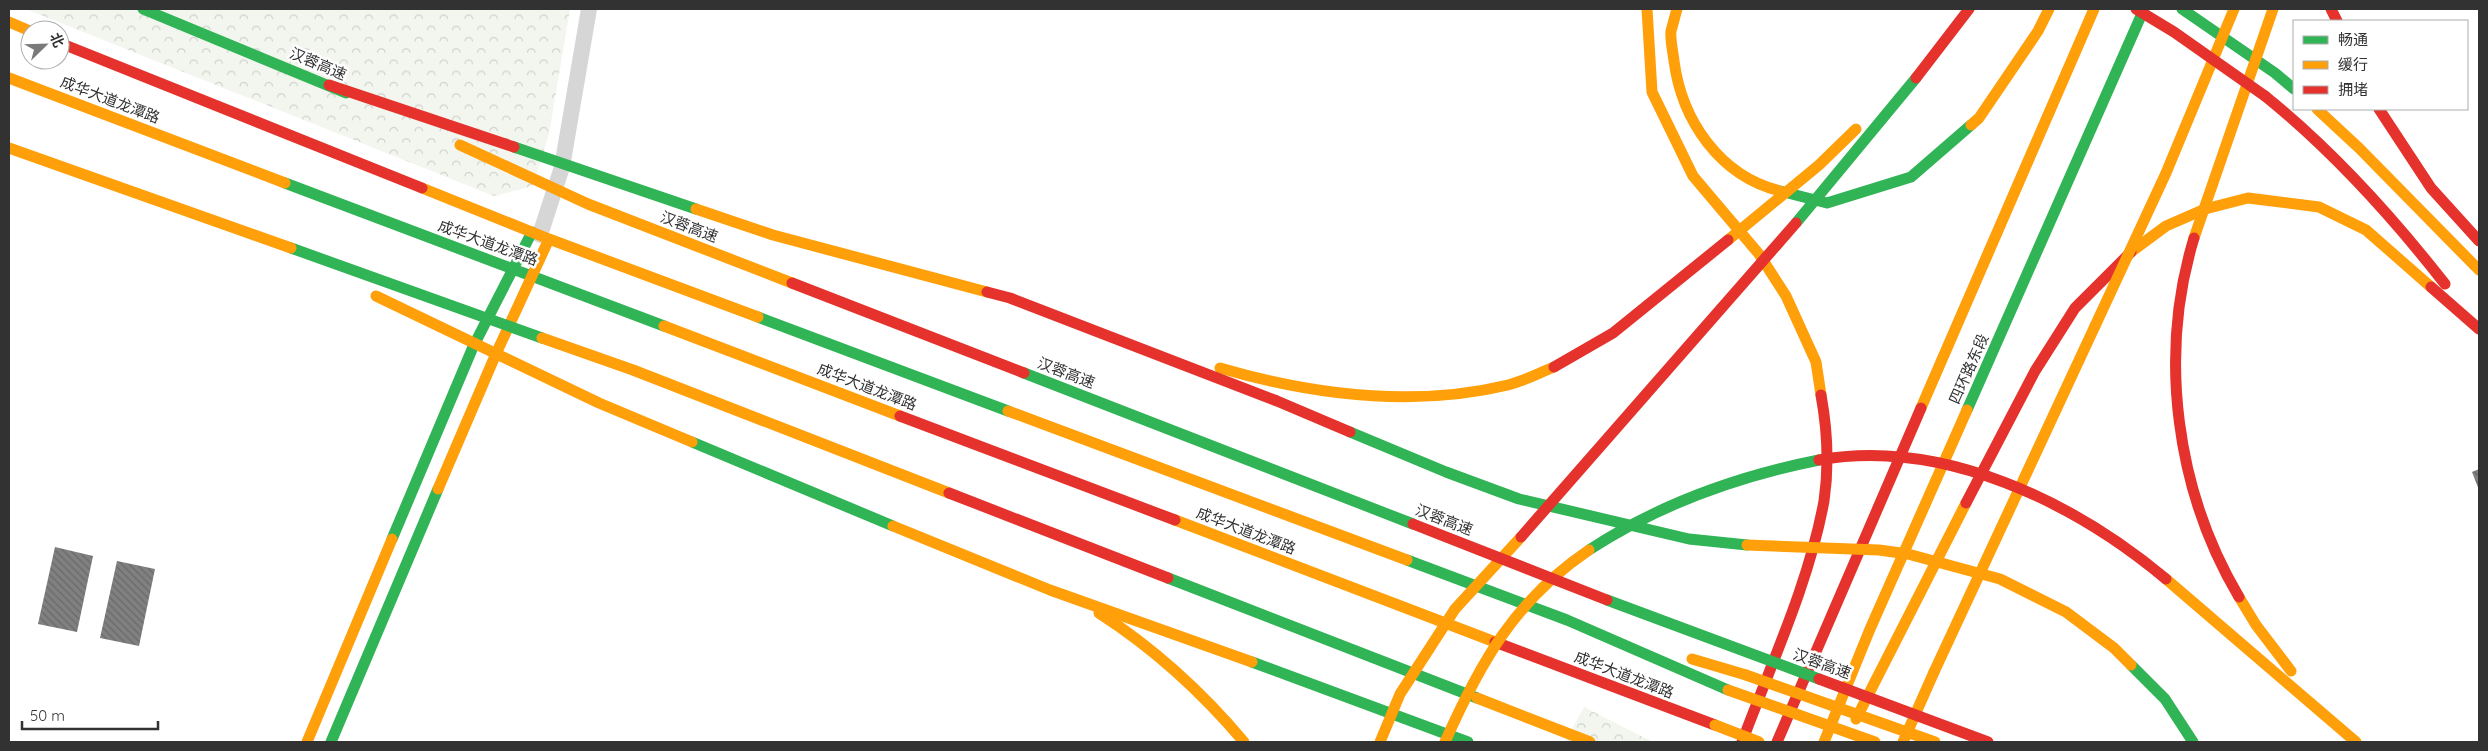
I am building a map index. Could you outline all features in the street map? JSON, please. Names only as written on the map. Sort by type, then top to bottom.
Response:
[{"type":"main road","name":"汉蓉高速","points":[[143,9],[329,85],[598,208],[1660,620],[1988,742]]},
{"type":"main road","points":[[1647,9],[1652,92],[1693,176],[1759,254],[1786,296],[1816,362],[1824,410],[1826,455],[1824,499],[1812,555],[1742,742]]},
{"type":"main road","points":[[1677,9],[1671,33],[1676,74],[1684,103],[1698,131],[1719,159],[1763,187],[1827,203],[1911,177],[1979,118],[2038,31],[2049,9]]},
{"type":"main road","points":[[329,85],[773,235],[1010,298],[1242,375],[1325,391],[1392,396],[1458,394],[1509,384],[1554,367],[1585,350],[1641,312],[1819,165],[1882,105],[1968,9]]},
{"type":"main road","points":[[1380,742],[1400,694],[1455,609],[1556,500],[1834,180],[1887,115],[1968,9]]},
{"type":"main road","name":"四环路东段","points":[[1777,742],[2094,9]]},
{"type":"main road","points":[[2136,9],[2174,32],[2265,96],[2306,128],[2414,242],[2479,329]]},
{"type":"main road","name":"四环路东段","points":[[1824,742],[1870,628],[2144,9]]},
{"type":"main road","points":[[2182,9],[2275,73],[2293,88]]},
{"type":"main road","points":[[1904,742],[1934,672],[2166,173],[2234,9]]},
{"type":"main road","points":[[2273,9],[2213,178],[2189,254],[2177,321],[2175,351],[2177,417],[2189,480],[2205,530],[2242,604],[2276,653],[2313,697],[2356,742]]},
{"type":"main road","name":"成华大道龙潭路","points":[[70,47],[541,235],[1567,620],[1728,690],[1875,742]]},
{"type":"main road","name":"成华大道龙潭路","points":[[9,78],[1759,742]]},
{"type":"main road","points":[[2318,110],[2343,131],[2441,235],[2479,270]]},
{"type":"main road","points":[[2380,110],[2431,188],[2479,241]]},
{"type":"main road","points":[[9,148],[633,370],[1590,742]]},
{"type":"main road","points":[[1844,742],[1943,546],[2035,371],[2075,308],[2128,254],[2166,226],[2205,209],[2248,198],[2319,208],[2366,230],[2479,329]]},
{"type":"main road","points":[[152,199],[313,269]]},
{"type":"main road","points":[[308,742],[473,347],[511,269],[541,235]]},
{"type":"main road","points":[[331,742],[495,356],[534,276],[541,235]]},
{"type":"main road","points":[[367,292],[624,414],[1050,590],[1094,610],[1160,654],[1207,697],[1244,742]]},
{"type":"main road","points":[[1010,298],[1277,401],[1446,472],[1520,499],[1689,539],[1757,546],[1879,550],[1918,556],[2000,579],[2066,612],[2114,648],[2165,699],[2194,742]]},
{"type":"main road","points":[[1445,742],[1472,681],[1488,655],[1512,623],[1547,585],[1588,550],[1624,526],[1692,496],[1808,463],[1859,456],[1884,457],[1957,468],[2001,481],[2043,499],[2094,527],[2139,557],[2356,742]]},
{"type":"main road","points":[[1050,590],[1365,702],[1468,742]]},
{"type":"main road","points":[[1567,620],[1746,675],[1935,742]]},
{"type":"main road","points":[[1538,659],[1649,713]]},
{"type":"street","points":[[541,235],[562,167],[590,9]]},
{"type":"green space","points":[[26,9],[570,9],[549,134],[533,186],[494,196],[70,27],[70,20],[54,20]]},
{"type":"green space","points":[[1584,707],[1653,742],[1565,742]]},
{"type":"building","points":[[2479,469],[2479,490],[2472,472]]},
{"type":"building","points":[[55,547],[93,556],[77,632],[38,624]]},
{"type":"building","points":[[117,561],[155,569],[139,646],[100,638]]},
{"type":"traffic: fast","points":[[143,9],[346,93]]},
{"type":"traffic: fast","points":[[1967,410],[2144,9]]},
{"type":"traffic: fast","points":[[2182,9],[2275,73],[2293,88]]},
{"type":"traffic: fast","points":[[1796,223],[1916,78]]},
{"type":"traffic: fast","points":[[1780,191],[1827,203],[1911,177],[1971,125]]},
{"type":"traffic: fast","points":[[514,147],[696,209]]},
{"type":"traffic: fast","points":[[285,183],[664,326]]},
{"type":"traffic: fast","points":[[392,539],[473,347],[532,232]]},
{"type":"traffic: fast","points":[[291,248],[542,338]]},
{"type":"traffic: fast","points":[[758,317],[1008,411]]},
{"type":"traffic: fast","points":[[1024,373],[1413,524]]},
{"type":"traffic: fast","points":[[1350,432],[1446,472],[1519,499],[1689,539],[1747,545]]},
{"type":"traffic: fast","points":[[692,442],[893,526]]},
{"type":"traffic: fast","points":[[1589,550],[1643,519],[1700,494],[1759,474],[1819,460]]},
{"type":"traffic: fast","points":[[331,742],[438,489]]},
{"type":"traffic: fast","points":[[1407,560],[1567,620],[1728,690]]},
{"type":"traffic: fast","points":[[1168,578],[1477,698]]},
{"type":"traffic: fast","points":[[1607,600],[1819,679]]},
{"type":"traffic: fast","points":[[1252,662],[1468,742]]},
{"type":"traffic: fast","points":[[2131,665],[2165,699],[2193,742]]},
{"type":"traffic: slow","points":[[1647,9],[1652,92],[1693,176],[1759,254],[1786,296],[1816,362],[1821,395]]},
{"type":"traffic: slow","points":[[1677,9],[1671,31],[1671,42],[1678,83],[1695,125],[1722,159],[1739,173],[1759,184],[1780,191]]},
{"type":"traffic: slow","points":[[1971,125],[1979,118],[2038,31],[2049,9]]},
{"type":"traffic: slow","points":[[1921,408],[2094,9]]},
{"type":"traffic: slow","points":[[2095,326],[2166,173],[2234,9]]},
{"type":"traffic: slow","points":[[2194,238],[2273,9]]},
{"type":"traffic: slow","points":[[9,22],[20,27]]},
{"type":"traffic: slow","points":[[9,78],[285,183]]},
{"type":"traffic: slow","points":[[2318,110],[2359,148],[2479,270]]},
{"type":"traffic: slow","points":[[1728,240],[1819,165],[1856,129]]},
{"type":"traffic: slow","points":[[460,145],[588,204],[792,283]]},
{"type":"traffic: slow","points":[[9,148],[291,248]]},
{"type":"traffic: slow","points":[[422,188],[549,239],[758,317]]},
{"type":"traffic: slow","points":[[2131,252],[2166,226],[2205,209],[2248,198],[2319,207],[2366,230],[2431,287]]},
{"type":"traffic: slow","points":[[696,209],[773,235],[987,292]]},
{"type":"traffic: slow","points":[[438,489],[495,356],[549,239]]},
{"type":"traffic: slow","points":[[376,296],[599,403],[692,442]]},
{"type":"traffic: slow","points":[[664,326],[900,416]]},
{"type":"traffic: slow","points":[[1934,672],[2095,326]]},
{"type":"traffic: slow","points":[[542,338],[633,370],[949,493]]},
{"type":"traffic: slow","points":[[1220,368],[1291,385],[1327,391],[1400,397],[1436,396],[1508,385],[1554,367]]},
{"type":"traffic: slow","points":[[1824,742],[1870,629],[1967,410]]},
{"type":"traffic: slow","points":[[1008,411],[1407,560]]},
{"type":"traffic: slow","points":[[1856,719],[1966,503]]},
{"type":"traffic: slow","points":[[1175,520],[1495,642]]},
{"type":"traffic: slow","points":[[893,526],[1050,590],[1252,662]]},
{"type":"traffic: slow","points":[[1380,742],[1400,694],[1455,609],[1521,537]]},
{"type":"traffic: slow","points":[[307,742],[392,539]]},
{"type":"traffic: slow","points":[[1747,545],[1879,550],[1908,554],[2000,579],[2066,612],[2114,648],[2131,665]]},
{"type":"traffic: slow","points":[[1445,742],[1472,686],[1502,635],[1540,590],[1563,569],[1589,550]]},
{"type":"traffic: slow","points":[[2166,579],[2356,742]]},
{"type":"traffic: slow","points":[[2239,597],[2256,625],[2291,671]]},
{"type":"traffic: slow","points":[[1099,613],[1139,641],[1194,688],[1244,742]]},
{"type":"traffic: slow","points":[[1692,659],[1746,675]]},
{"type":"traffic: slow","points":[[1903,742],[1934,672]]},
{"type":"traffic: slow","points":[[1746,675],[1935,742]]},
{"type":"traffic: slow","points":[[1728,690],[1875,742]]},
{"type":"traffic: slow","points":[[1477,698],[1590,742]]},
{"type":"traffic: slow","points":[[1715,725],[1759,742]]},
{"type":"traffic: jam","points":[[1916,78],[1969,9]]},
{"type":"traffic: jam","points":[[2136,9],[2174,32],[2265,96]]},
{"type":"traffic: jam","points":[[2331,9],[2336,20]]},
{"type":"traffic: jam","points":[[70,47],[422,188]]},
{"type":"traffic: jam","points":[[329,85],[514,147]]},
{"type":"traffic: jam","points":[[2265,96],[2338,161],[2404,233],[2445,284]]},
{"type":"traffic: jam","points":[[2380,110],[2431,188],[2479,241]]},
{"type":"traffic: jam","points":[[1521,537],[1796,223]]},
{"type":"traffic: jam","points":[[2194,238],[2183,283],[2177,329],[2176,375],[2179,422],[2188,468],[2200,513],[2218,556],[2239,597]]},
{"type":"traffic: jam","points":[[1554,367],[1613,333],[1728,240]]},
{"type":"traffic: jam","points":[[1966,503],[2035,371],[2075,308],[2131,252]]},
{"type":"traffic: jam","points":[[792,283],[1024,373]]},
{"type":"traffic: jam","points":[[2431,287],[2479,329]]},
{"type":"traffic: jam","points":[[987,292],[1010,298],[1277,401],[1350,432]]},
{"type":"traffic: jam","points":[[1742,742],[1799,593],[1817,532],[1824,501],[1827,461],[1825,421],[1821,395]]},
{"type":"traffic: jam","points":[[1777,742],[1921,408]]},
{"type":"traffic: jam","points":[[900,416],[1175,520]]},
{"type":"traffic: jam","points":[[1819,460],[1866,456],[1913,458],[1959,468],[2004,482],[2048,502],[2090,525],[2130,551],[2166,579]]},
{"type":"traffic: jam","points":[[949,493],[1168,578]]},
{"type":"traffic: jam","points":[[1413,524],[1607,600]]},
{"type":"traffic: jam","points":[[1495,642],[1715,725]]},
{"type":"traffic: jam","points":[[1819,679],[1988,742]]}]
